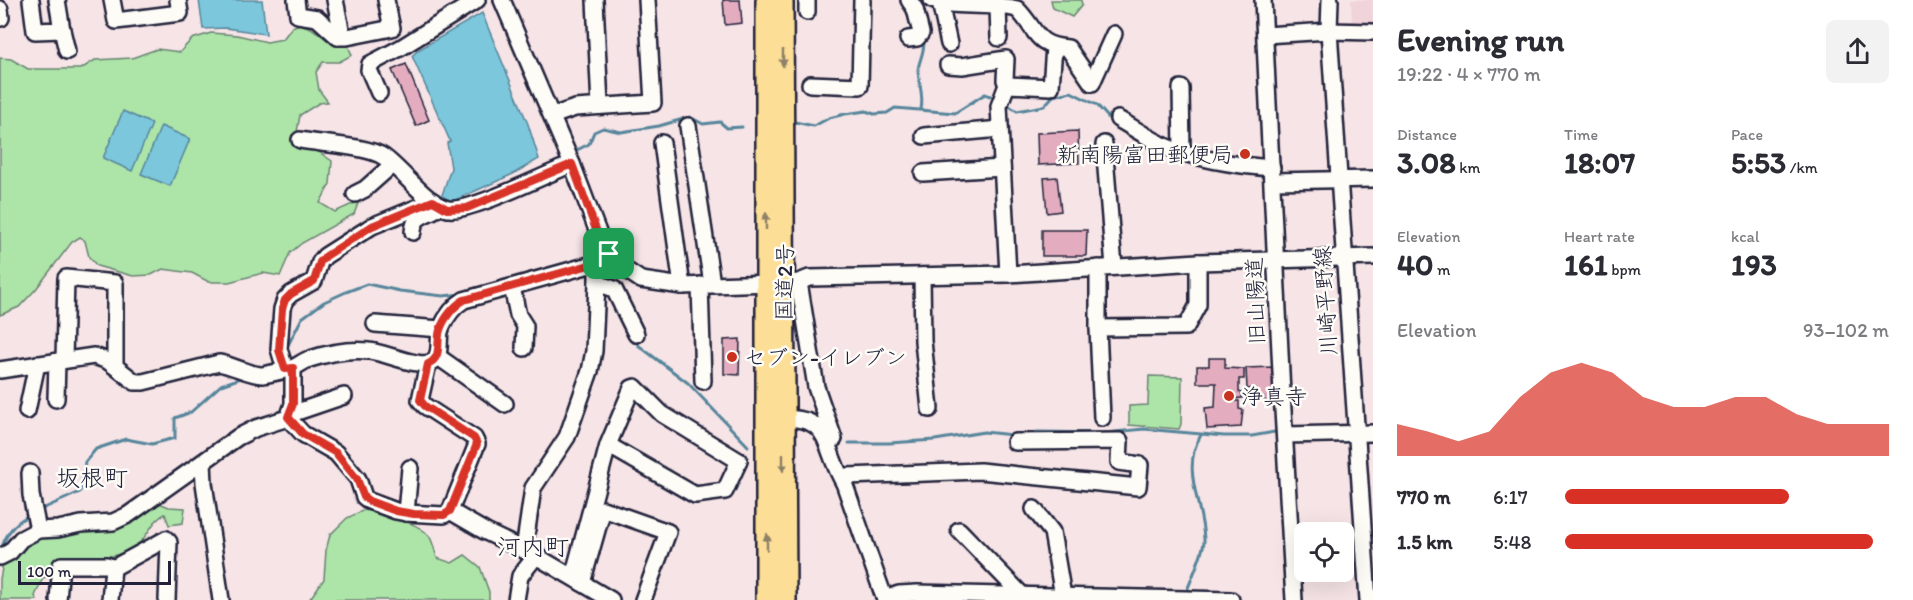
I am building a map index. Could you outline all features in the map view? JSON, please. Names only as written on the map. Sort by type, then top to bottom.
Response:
[{"type":"highway","name":"国道2号","points":[[766,0],[783,282]]},
{"type":"highway","name":"国道2号","points":[[767,600],[783,282],[782,0]]},
{"type":"highway","name":"国道2号","points":[[775,419],[785,600]]},
{"type":"street","points":[[31,0],[35,31],[62,30]]},
{"type":"street","points":[[57,0],[67,51]]},
{"type":"street","points":[[112,0],[116,21],[180,13],[178,0]]},
{"type":"street","points":[[296,0],[298,15],[317,18],[338,37],[347,38],[392,28],[386,0]]},
{"type":"street","points":[[335,0],[341,29],[338,37]]},
{"type":"street","points":[[379,93],[369,70],[370,64],[402,47],[477,0]]},
{"type":"street","points":[[502,0],[572,164],[598,235],[609,254],[641,280],[682,286],[783,282],[809,278],[1008,274],[1198,262],[1373,257]]},
{"type":"street","points":[[595,0],[600,106]]},
{"type":"street","points":[[552,116],[575,108],[652,103],[647,0]]},
{"type":"street","points":[[810,84],[860,86],[862,0]]},
{"type":"street","points":[[908,39],[917,38],[921,33],[915,9],[909,0]]},
{"type":"street","name":"旧山陽道","points":[[1263,0],[1294,600]]},
{"type":"street","name":"川崎平野線","points":[[1330,0],[1329,31],[1368,600]]},
{"type":"street","points":[[949,44],[936,1],[975,7],[991,4],[1017,9],[1043,43],[1068,48],[1092,83],[1113,34]]},
{"type":"street","points":[[991,4],[999,38]]},
{"type":"street","points":[[0,9],[1,18]]},
{"type":"street","points":[[1265,35],[1329,31],[1373,32]]},
{"type":"street","points":[[368,33],[376,60]]},
{"type":"street","points":[[1003,96],[1051,87],[1054,47]]},
{"type":"street","points":[[948,65],[962,66],[1006,59],[1000,129],[1008,274]]},
{"type":"street","points":[[1181,88],[1182,152]]},
{"type":"street","points":[[1118,119],[1160,144],[1182,152],[1251,167],[1272,175],[1340,180],[1373,179]]},
{"type":"street","points":[[688,126],[706,285],[703,381]]},
{"type":"street","points":[[924,136],[1000,129]]},
{"type":"street","points":[[300,140],[372,151],[384,157],[436,203],[447,209],[467,208],[572,164]]},
{"type":"street","points":[[663,143],[682,286]]},
{"type":"street","points":[[1104,144],[1114,267]]},
{"type":"street","points":[[355,194],[392,165]]},
{"type":"street","points":[[923,173],[1002,168]]},
{"type":"street","points":[[413,232],[414,223],[436,203]]},
{"type":"street","points":[[436,203],[372,226],[326,256],[320,262],[314,281],[291,294],[285,300],[282,309],[279,350],[289,368],[290,414],[303,434],[336,453],[357,479],[364,497],[396,511],[444,515],[450,511],[477,444],[474,438],[425,406],[420,400],[441,329],[457,304],[464,300],[593,264],[609,254]]},
{"type":"street","points":[[1098,328],[1186,327],[1198,305],[1198,262]]},
{"type":"street","points":[[516,600],[520,576],[530,553],[533,488],[567,437],[590,371],[594,351],[597,284],[597,272],[593,264]]},
{"type":"street","points":[[1098,268],[1102,418]]},
{"type":"street","points":[[922,276],[923,341],[930,409]]},
{"type":"street","points":[[56,399],[66,278],[115,283],[115,366]]},
{"type":"street","points":[[783,282],[885,600],[899,594],[917,592],[1231,600]]},
{"type":"street","points":[[597,284],[614,289],[636,334]]},
{"type":"street","points":[[512,286],[518,315],[525,326],[524,348]]},
{"type":"street","points":[[375,324],[441,329]]},
{"type":"street","points":[[0,370],[94,356],[115,366],[135,382],[180,374],[219,363],[231,364],[259,376],[289,368],[309,359],[355,350],[372,351],[414,362],[433,360],[506,404]]},
{"type":"street","points":[[27,411],[38,364]]},
{"type":"street","points":[[583,587],[608,445],[632,388],[635,387],[662,414],[739,461],[725,491],[695,495],[608,445]]},
{"type":"street","points":[[36,519],[58,529],[81,524],[113,522],[128,515],[238,437],[290,414],[344,396]]},
{"type":"street","points":[[775,419],[799,418],[816,424],[823,433],[836,469],[846,480]]},
{"type":"street","points":[[1285,435],[1373,433]]},
{"type":"street","points":[[846,480],[980,471],[1138,487],[1140,465],[1119,462],[1120,441],[1015,442]]},
{"type":"street","points":[[203,462],[205,494],[221,600]]},
{"type":"street","points":[[406,513],[410,468]]},
{"type":"street","points":[[2,557],[36,519],[30,473]]},
{"type":"street","points":[[583,587],[603,509],[668,532],[643,600]]},
{"type":"street","points":[[1034,509],[1052,532],[1064,596]]},
{"type":"street","points":[[450,511],[486,532],[530,553],[583,587],[611,600]]},
{"type":"street","points":[[959,530],[1022,596]]},
{"type":"street","points":[[113,568],[166,539],[169,542],[167,600]]},
{"type":"street","points":[[58,600],[61,565],[108,565],[113,568]]},
{"type":"street","points":[[110,600],[113,568]]},
{"type":"shaded area","points":[[1351,0],[1373,0],[1373,27],[1352,27]]},
{"type":"green space","points":[[1051,0],[1081,0],[1082,5],[1072,17],[1053,8]]},
{"type":"green space","points":[[300,24],[311,28],[334,45],[348,46],[352,55],[339,62],[323,62],[316,72],[319,90],[328,102],[319,103],[300,115],[297,132],[301,147],[316,150],[332,161],[330,184],[320,203],[335,212],[359,201],[354,214],[302,243],[290,253],[280,276],[263,273],[229,282],[209,282],[192,273],[163,269],[151,275],[133,276],[97,266],[89,257],[85,241],[80,237],[72,242],[36,289],[19,307],[0,315],[0,58],[11,59],[28,69],[81,69],[95,60],[132,58],[157,49],[180,52],[192,39],[211,33],[237,35],[267,42],[283,39],[292,27]]},
{"type":"green space","points":[[1149,376],[1182,377],[1179,429],[1129,425],[1129,406],[1148,405]]},
{"type":"green space","points":[[159,503],[169,507],[185,508],[183,523],[169,525],[165,514],[156,521],[137,545],[129,550],[98,559],[56,564],[52,575],[43,578],[35,596],[37,600],[0,600],[3,563],[31,537]]},
{"type":"green space","points":[[364,510],[417,526],[429,536],[437,558],[452,563],[465,555],[480,567],[489,592],[489,600],[309,600],[324,579],[326,550],[330,535],[347,518]]},
{"type":"water","points":[[199,0],[262,0],[266,34],[226,28],[203,29]]},
{"type":"water","points":[[482,13],[528,124],[539,159],[513,174],[453,201],[452,206],[440,201],[451,168],[447,143],[450,141],[412,56],[418,50]]},
{"type":"water","points":[[123,111],[152,124],[132,171],[103,158]]},
{"type":"water","points":[[161,126],[190,139],[170,186],[141,174]]},
{"type":"building","points":[[723,0],[740,0],[742,23],[725,25]]},
{"type":"building","points":[[406,64],[429,120],[416,126],[392,70]]},
{"type":"building","points":[[1078,131],[1079,163],[1038,165],[1037,133]]},
{"type":"building","points":[[1057,177],[1061,211],[1047,213],[1044,178]]},
{"type":"building","points":[[1042,230],[1087,230],[1086,256],[1042,256]]},
{"type":"building","name":"セブン-イレブン","points":[[740,339],[739,375],[724,374],[724,340]]},
{"type":"building","name":"浄真寺","points":[[1209,358],[1225,358],[1225,368],[1244,369],[1244,379],[1239,379],[1239,392],[1242,393],[1242,398],[1232,399],[1232,401],[1239,401],[1239,409],[1243,410],[1241,427],[1207,429],[1205,408],[1215,407],[1216,383],[1197,383],[1197,366],[1209,366]]},
{"type":"building","points":[[1274,367],[1276,401],[1264,401],[1264,397],[1256,397],[1255,388],[1247,389],[1246,368]]},
{"type":"waterway","points":[[921,109],[922,95],[918,71],[924,39]]},
{"type":"waterway","points":[[1006,104],[1017,111],[1044,106],[1053,96],[1071,92],[1097,105],[1115,125]]},
{"type":"waterway","points":[[790,121],[814,126],[829,118],[845,114],[866,111],[874,114],[887,113],[895,108],[955,113],[985,94],[998,99]]},
{"type":"waterway","points":[[577,150],[589,144],[594,132],[603,128],[621,132],[659,126],[690,117],[703,124],[720,122],[727,128],[742,127]]},
{"type":"waterway","points":[[1123,130],[1153,150],[1164,153]]},
{"type":"waterway","points":[[1246,173],[1266,177]]},
{"type":"waterway","points":[[287,347],[302,318],[324,302],[367,284],[443,296],[461,294]]},
{"type":"waterway","points":[[635,340],[638,345],[688,383],[748,446]]},
{"type":"waterway","points":[[40,510],[80,492],[85,462],[96,449],[126,439],[152,444],[175,438],[175,418],[191,412],[221,385],[244,377]]},
{"type":"waterway","points":[[849,443],[935,440],[984,432],[1013,435],[1038,432],[1105,433],[1144,429],[1224,436],[1252,436],[1280,431]]},
{"type":"waterway","points":[[1186,593],[1204,544],[1203,527],[1192,474],[1192,461],[1201,435]]},
{"type":"waterway","points":[[1,551],[12,529],[31,514]]},
{"type":"place","name":"新南陽富田郵便局","points":[[1245,154]]},
{"type":"place","name":"セブン-イレブン","points":[[732,357]]},
{"type":"place","name":"浄真寺","points":[[1229,396]]},
{"type":"district","name":"坂根町","points":[[92,478]]},
{"type":"district","name":"河内町","points":[[533,547]]},
{"type":"route","points":[[572,164],[598,235],[609,254],[593,264],[464,300],[457,304],[446,319],[439,335],[437,356],[428,364],[420,400],[425,406],[474,438],[477,444],[450,511],[444,515],[396,511],[369,501],[364,497],[357,479],[336,453],[303,434],[288,417],[293,404],[293,368],[285,369],[279,350],[282,309],[285,300],[314,281],[320,262],[326,256],[372,226],[433,201],[447,209],[467,208],[572,164]]}]
